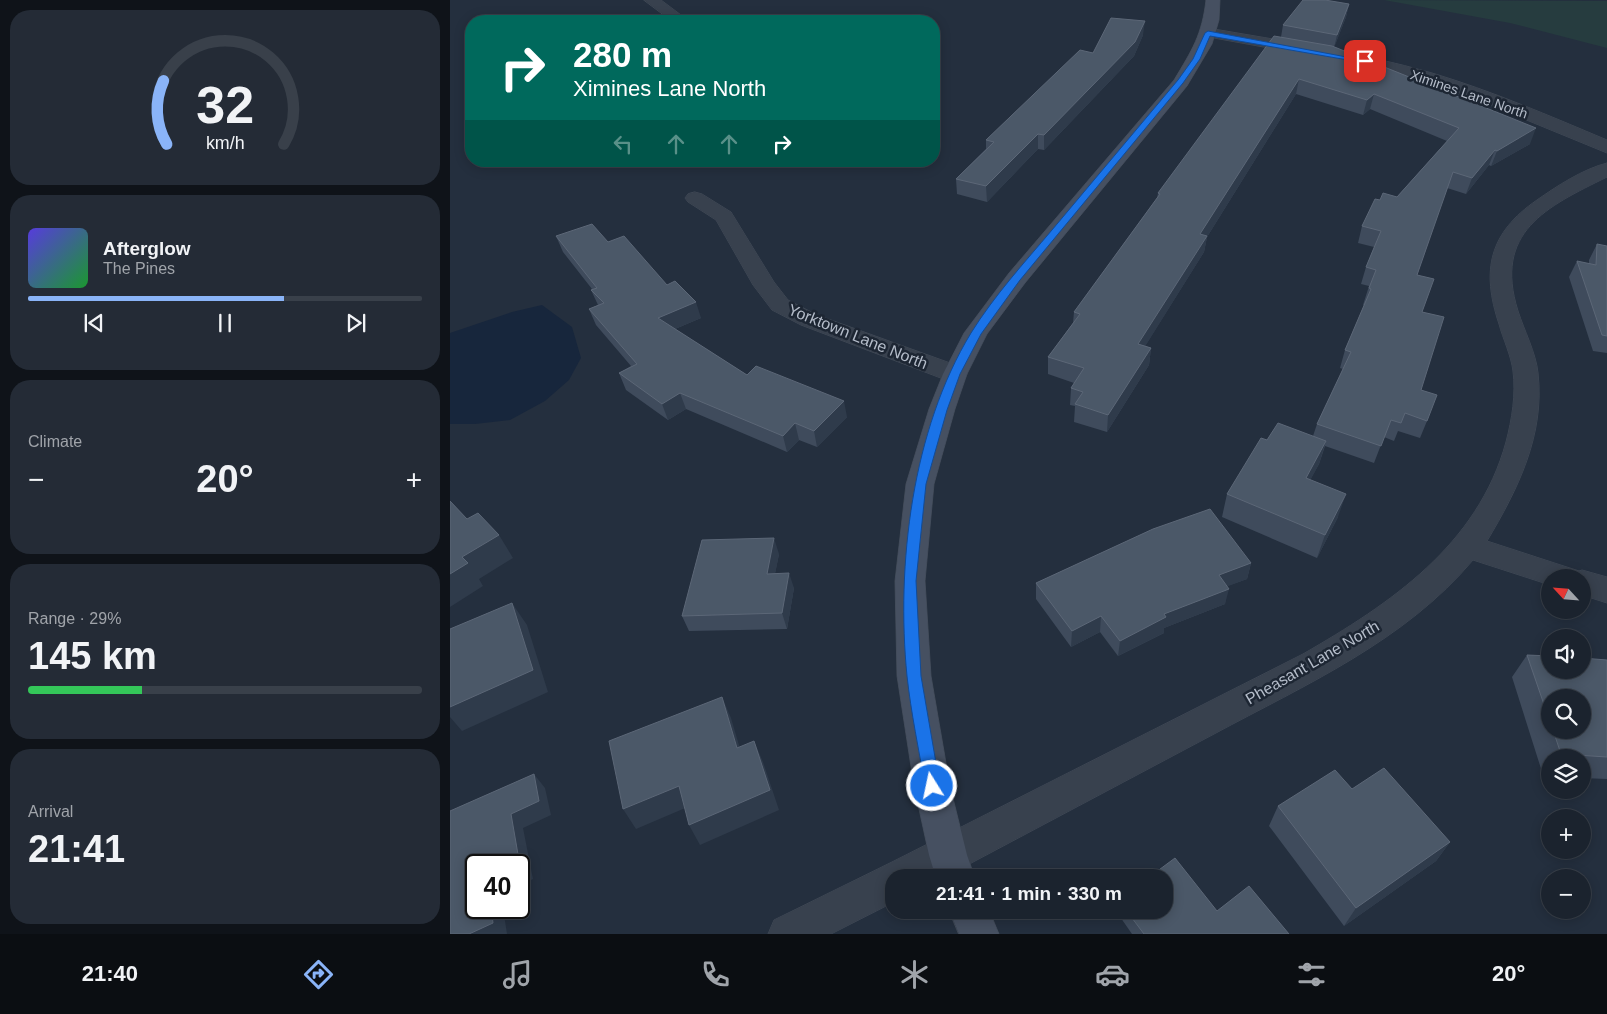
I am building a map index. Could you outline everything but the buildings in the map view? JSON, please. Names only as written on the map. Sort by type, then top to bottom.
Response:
[{"type":"street","points":[[651,0],[671,15]]},
{"type":"street","points":[[952,866],[932,786],[914,676],[910,581],[920,484],[942,410],[955,374],[976,333],[1011,286],[1181,82],[1196,59],[1208,33],[1213,0]]},
{"type":"street","name":"Ximines Lane North","points":[[1208,33],[1335,55],[1425,77],[1498,102],[1607,147]]},
{"type":"street","name":"Pheasant Lane North","points":[[940,869],[952,866],[1359,638],[1439,576],[1467,546],[1503,488],[1516,456],[1525,424],[1526,371],[1502,299],[1499,272],[1505,246],[1525,219],[1554,197],[1607,168]]},
{"type":"street","name":"Yorktown Lane North","points":[[695,198],[724,216],[764,285],[780,305],[809,320],[955,374]]},
{"type":"street","points":[[1467,546],[1541,570]]},
{"type":"street","points":[[1591,585],[1607,590]]},
{"type":"street","points":[[788,934],[885,886]]},
{"type":"street","points":[[972,919],[978,934]]},
{"type":"green space","points":[[1384,0],[1607,1],[1607,48],[1510,23]]},
{"type":"water","points":[[542,305],[572,327],[581,358],[569,380],[545,401],[510,420],[475,424],[450,424],[450,333],[512,312]]},
{"type":"route","points":[[932,786],[914,676],[910,581],[920,484],[955,374],[976,333],[1017,278],[1181,82],[1196,59],[1208,33],[1365,61]]}]
